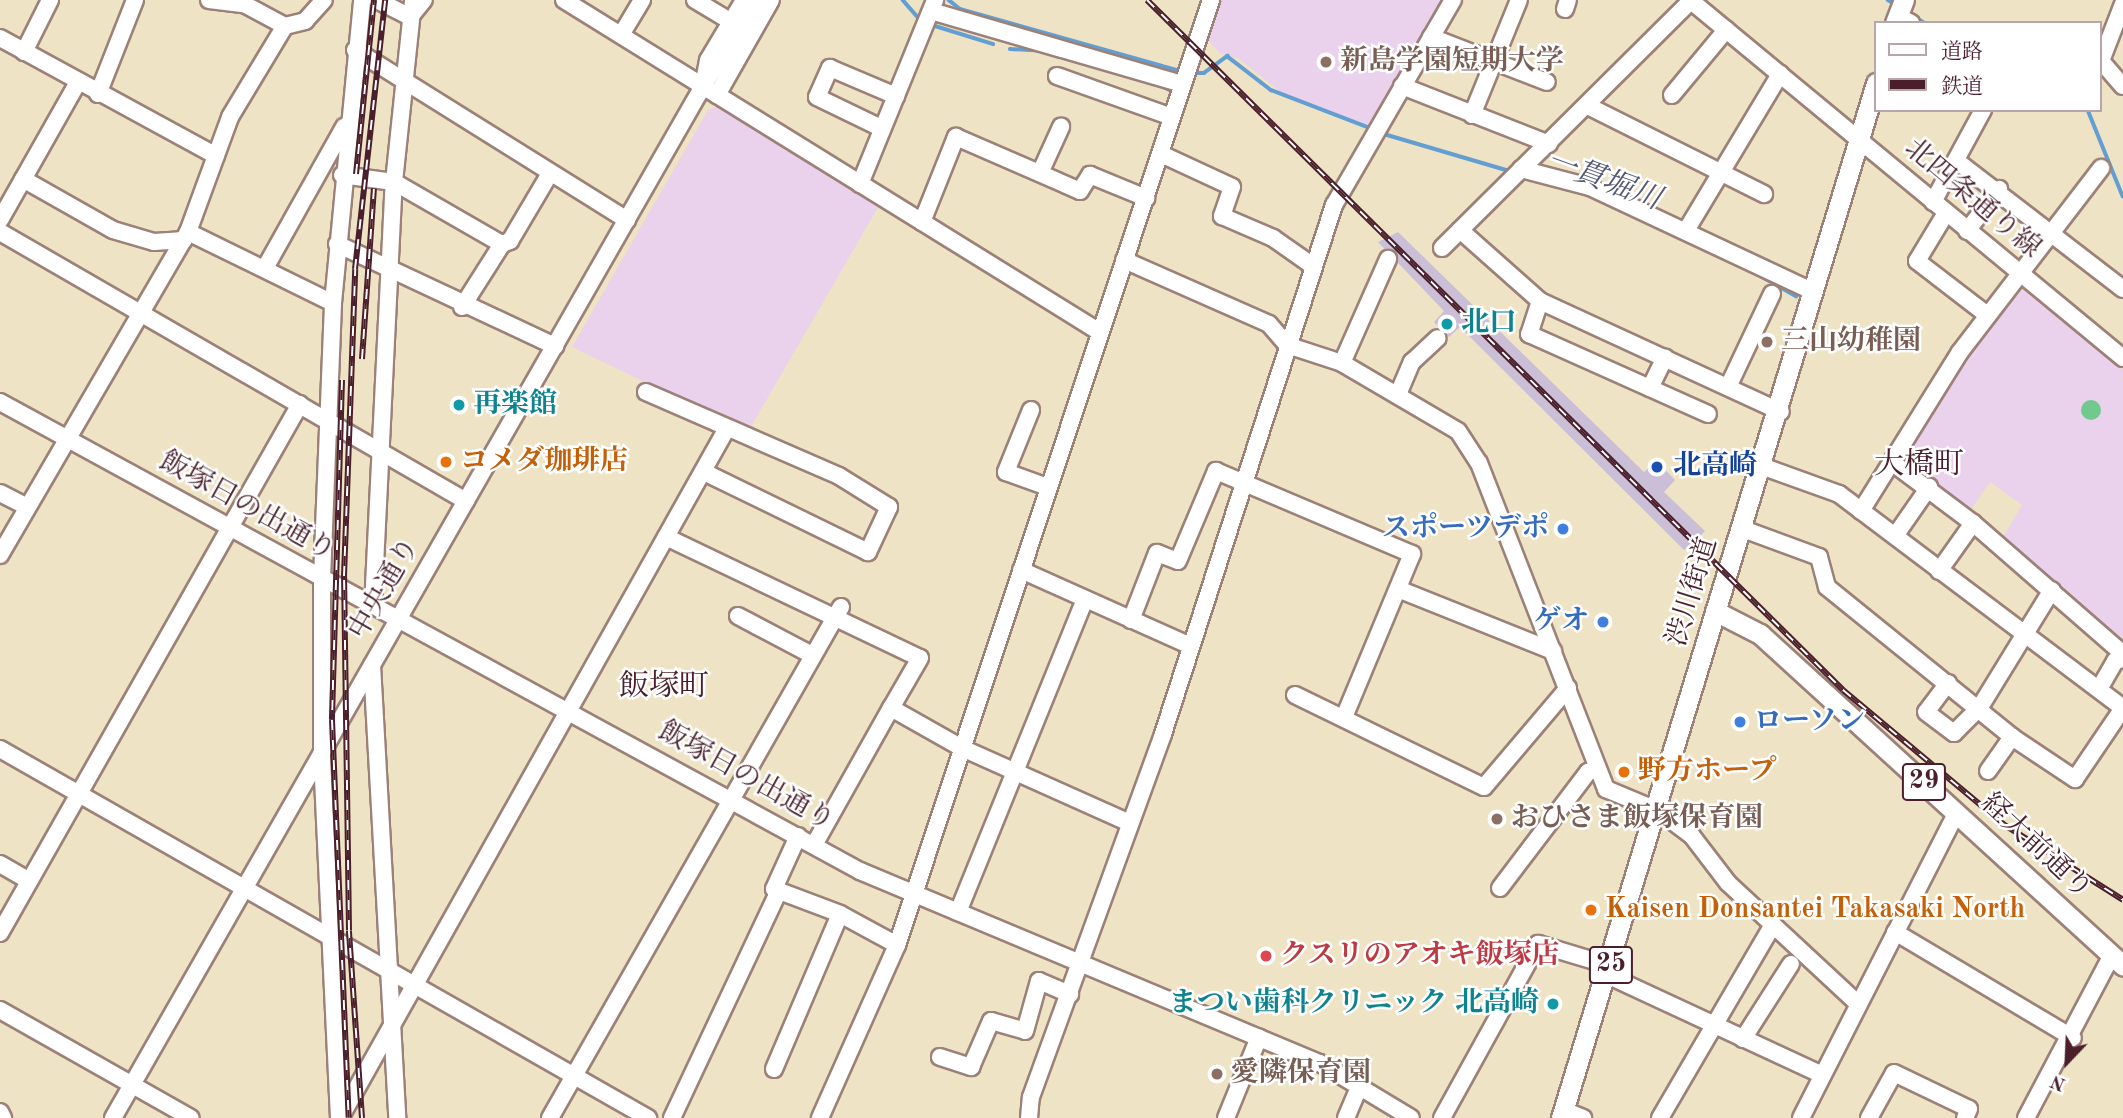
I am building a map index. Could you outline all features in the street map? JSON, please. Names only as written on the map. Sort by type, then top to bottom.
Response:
[{"type":"main road","name":"渋川街道","points":[[1563,1114],[1659,811],[1715,611],[1781,412],[1812,291],[1874,89]]},
{"type":"main road","name":"経大前通り","points":[[1715,611],[1760,634],[2119,958]]},
{"type":"street","points":[[24,52],[50,0]]},
{"type":"street","points":[[98,94],[135,0]]},
{"type":"street","points":[[209,0],[244,4],[285,26],[305,21],[324,0]]},
{"type":"street","points":[[340,1118],[328,934],[322,751],[322,578],[337,244],[347,122],[362,0]]},
{"type":"street","points":[[377,0],[410,17]]},
{"type":"street","points":[[373,606],[378,450],[394,182],[413,0]]},
{"type":"street","points":[[410,17],[424,0]]},
{"type":"street","points":[[564,0],[1098,331]]},
{"type":"street","points":[[621,35],[642,0]]},
{"type":"street","points":[[695,0],[723,17]]},
{"type":"street","points":[[688,76],[733,0]]},
{"type":"street","points":[[710,90],[708,60],[744,0]]},
{"type":"street","points":[[710,90],[758,0]]},
{"type":"street","points":[[710,90],[771,0]]},
{"type":"street","points":[[820,1118],[897,945],[1098,331],[1146,198],[1211,0]]},
{"type":"street","points":[[1029,1118],[1191,646],[1339,192],[1453,0]]},
{"type":"street","points":[[1472,116],[1519,0]]},
{"type":"street","points":[[1442,248],[1588,106],[1691,0]]},
{"type":"street","name":"北四条通り線","points":[[1691,0],[1967,231],[2120,349]]},
{"type":"street","points":[[2102,58],[2123,4]]},
{"type":"street","points":[[860,184],[933,6],[1042,44],[1186,76]]},
{"type":"street","points":[[0,555],[186,236],[230,117],[285,26]]},
{"type":"street","points":[[1672,95],[1727,30]]},
{"type":"street","points":[[1431,37],[1547,82]]},
{"type":"street","points":[[0,38],[98,94],[216,156]]},
{"type":"street","points":[[355,50],[549,175],[627,220]]},
{"type":"street","points":[[2102,62],[2123,86]]},
{"type":"street","points":[[881,128],[817,97],[830,68],[896,96]]},
{"type":"street","points":[[1687,229],[1719,171],[1780,74]]},
{"type":"street","points":[[1057,76],[1172,117]]},
{"type":"street","points":[[0,220],[78,82]]},
{"type":"street","points":[[1402,86],[1472,116],[1549,144]]},
{"type":"street","name":"中央通り","points":[[113,1118],[627,220],[710,90]]},
{"type":"street","points":[[1588,106],[1764,194]]},
{"type":"street","points":[[1933,202],[1958,162],[1982,112]]},
{"type":"street","points":[[265,268],[347,122]]},
{"type":"street","points":[[1040,173],[1061,127]]},
{"type":"street","points":[[922,222],[956,137],[1080,191],[1090,175],[1146,198]]},
{"type":"street","points":[[1161,154],[1232,187],[1222,216],[1273,237],[1313,267]]},
{"type":"street","points":[[1958,162],[1999,189],[2123,289]]},
{"type":"street","points":[[1861,511],[1987,315],[2101,168]]},
{"type":"street","points":[[1518,172],[1590,187],[1687,229],[1812,291]]},
{"type":"street","points":[[342,175],[394,182],[502,244]]},
{"type":"street","points":[[462,307],[502,244],[510,241],[549,175]]},
{"type":"street","points":[[23,179],[113,230],[154,242],[186,236],[265,268],[333,303]]},
{"type":"street","points":[[1967,231],[1999,189]]},
{"type":"street","points":[[1946,213],[1917,261],[1987,315]]},
{"type":"street","points":[[1461,230],[1540,301],[1781,412]]},
{"type":"street","points":[[0,232],[466,501]]},
{"type":"street","points":[[337,244],[389,267],[462,307],[506,320],[555,346]]},
{"type":"street","points":[[1342,363],[1388,259]]},
{"type":"street","points":[[1124,260],[1269,324],[1287,345],[1342,363],[1399,392],[1458,431],[1479,463],[1597,769],[1612,795],[1659,811],[1692,836],[1710,866],[1858,1004]]},
{"type":"street","points":[[1728,387],[1772,294]]},
{"type":"street","points":[[1540,301],[1529,334],[1708,414]]},
{"type":"street","points":[[1399,392],[1412,362],[1438,338]]},
{"type":"street","points":[[1650,388],[1665,357]]},
{"type":"street","points":[[646,392],[726,430],[839,476],[889,508],[868,552],[704,472]]},
{"type":"street","name":"飯塚日の出通り","points":[[0,402],[398,620],[729,796],[814,845],[914,895],[1259,1037],[1359,1087],[1411,1118]]},
{"type":"street","points":[[0,933],[300,404]]},
{"type":"street","points":[[1031,410],[1006,472],[1048,486]]},
{"type":"street","points":[[340,1118],[726,430]]},
{"type":"street","points":[[1893,463],[1929,486],[2052,590],[2123,656],[2099,690]]},
{"type":"street","points":[[1742,530],[1819,557],[1827,587],[1980,707],[2012,737],[2075,779],[2123,708],[1895,536],[1821,484],[1764,467]]},
{"type":"street","points":[[1131,620],[1157,553],[1178,561],[1216,471],[1412,554],[1344,717]]},
{"type":"street","points":[[1895,536],[1929,486]]},
{"type":"street","points":[[0,493],[27,507]]},
{"type":"street","points":[[1939,571],[1973,523]]},
{"type":"street","points":[[666,537],[838,612],[920,658],[814,845]]},
{"type":"street","points":[[1021,570],[1191,646]]},
{"type":"street","points":[[1398,589],[1553,651]]},
{"type":"street","points":[[1948,683],[1926,712],[1954,733],[1980,707],[2052,590]]},
{"type":"street","points":[[958,912],[1013,770],[1085,600]]},
{"type":"street","points":[[550,1118],[729,796],[838,612]]},
{"type":"street","points":[[738,616],[813,655]]},
{"type":"street","points":[[372,665],[386,968],[397,1118]]},
{"type":"street","points":[[1295,695],[1484,787],[1568,688]]},
{"type":"street","points":[[891,708],[962,748],[1130,823]]},
{"type":"street","points":[[1988,771],[2012,737]]},
{"type":"street","points":[[0,749],[648,1118]]},
{"type":"street","points":[[1500,888],[1588,772],[1597,769]]},
{"type":"street","points":[[1801,1118],[1957,812]]},
{"type":"street","points":[[798,836],[774,889],[840,914],[897,945]]},
{"type":"street","points":[[0,864],[30,881]]},
{"type":"street","points":[[672,1118],[779,891]]},
{"type":"street","points":[[774,1069],[840,914]]},
{"type":"street","points":[[1660,1118],[1773,925]]},
{"type":"street","points":[[1895,932],[2073,1038]]},
{"type":"street","points":[[1443,1118],[1538,944],[1609,971],[1822,1076]]},
{"type":"street","points":[[2026,1118],[2119,958]]},
{"type":"street","points":[[1743,1039],[1791,964]]},
{"type":"street","points":[[940,1057],[971,1067],[991,1021],[1025,1031],[1039,981],[1070,994]]},
{"type":"street","points":[[0,1010],[191,1118]]},
{"type":"street","points":[[1226,1118],[1259,1037]]},
{"type":"street","points":[[1869,1118],[1894,1073],[1969,1109],[1965,1118]]},
{"type":"street","points":[[1346,1118],[1359,1087]]},
{"type":"street","points":[[0,1112],[3,1118]]},
{"type":"street","points":[[1563,1114],[1583,1118]]},
{"type":"shaded area","name":"新島学園短期大学","points":[[1220,0],[1446,0],[1372,127],[1281,92],[1238,58],[1221,54],[1207,39]]},
{"type":"shaded area","points":[[719,106],[880,204],[748,432],[572,347],[708,110]]},
{"type":"shaded area","points":[[1398,232],[1644,472],[1657,461],[1675,480],[1664,492],[1705,531],[1684,550],[1460,327],[1449,337],[1434,322],[1444,311],[1378,242]]},
{"type":"shaded area","points":[[2021,286],[2123,370],[2123,650],[2000,542],[2022,505],[1990,482],[1968,514],[1897,463],[1965,357]]},
{"type":"green space","points":[[2087,400],[2095,400],[2101,410],[2095,420],[2087,420],[2081,414],[2081,406]]},
{"type":"waterway","points":[[903,0],[921,21]]},
{"type":"waterway","name":"一貫堀川","points":[[949,0],[960,9],[1181,71]]},
{"type":"waterway","points":[[1888,0],[1897,5]]},
{"type":"waterway","points":[[1915,17],[1922,21]]},
{"type":"waterway","points":[[932,25],[993,44]]},
{"type":"waterway","points":[[1010,49],[1044,51]]},
{"type":"waterway","name":"一貫堀川","points":[[1192,73],[1204,73],[1227,56],[1271,90],[1370,128]]},
{"type":"waterway","points":[[1158,84],[1172,91]]},
{"type":"waterway","points":[[2089,112],[2123,196]]},
{"type":"waterway","name":"一貫堀川","points":[[1384,134],[1513,172]]},
{"type":"waterway","name":"一貫堀川","points":[[1752,271],[1796,296]]},
{"type":"railway","points":[[356,174],[374,0]]},
{"type":"railway","points":[[362,1118],[349,930],[344,576],[355,269],[385,0]]},
{"type":"railway","points":[[1147,0],[1843,690],[2003,824],[2123,900]]},
{"type":"railway","points":[[362,359],[374,188]]},
{"type":"railway","points":[[342,380],[332,720],[349,1118]]},
{"type":"place","name":"新島学園短期大学","points":[[1326,62]]},
{"type":"place","name":"北口","points":[[1447,324]]},
{"type":"place","name":"三山幼稚園","points":[[1767,342]]},
{"type":"place","name":"再楽館","points":[[459,405]]},
{"type":"place","name":"コメダ珈琲店","points":[[446,462]]},
{"type":"place","name":"北高崎","points":[[1657,467]]},
{"type":"place","name":"スポーツデポ","points":[[1563,529]]},
{"type":"place","name":"ゲオ","points":[[1603,622]]},
{"type":"place","name":"ローソン","points":[[1740,722]]},
{"type":"place","name":"野方ホープ","points":[[1624,772]]},
{"type":"place","name":"おひさま飯塚保育園","points":[[1497,819]]},
{"type":"place","name":"Kaisen Donsantei Takasaki North","points":[[1591,910]]},
{"type":"place","name":"クスリのアオキ飯塚店","points":[[1266,956]]},
{"type":"place","name":"まつい歯科クリニック 北高崎","points":[[1553,1004]]},
{"type":"place","name":"愛隣保育園","points":[[1217,1074]]},
{"type":"district","name":"大橋町","points":[[1919,465]]},
{"type":"district","name":"飯塚町","points":[[664,687]]}]
